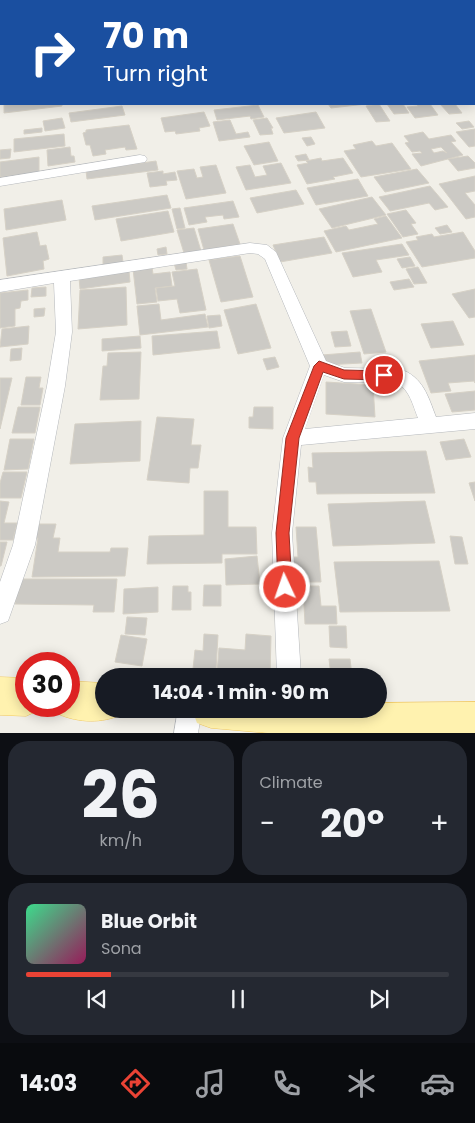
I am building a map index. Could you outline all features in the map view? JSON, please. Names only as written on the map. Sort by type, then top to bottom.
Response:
[{"type":"main road","points":[[0,696],[15,697]]},
{"type":"main road","points":[[80,701],[95,701]]},
{"type":"main road","points":[[329,718],[392,728],[475,721]]},
{"type":"street","points":[[0,182],[140,159]]},
{"type":"street","points":[[0,286],[250,248],[262,249],[270,256],[319,366],[292,438],[282,533],[289,668]]},
{"type":"street","points":[[0,613],[24,545],[56,386],[64,332],[62,276]]},
{"type":"street","points":[[319,366],[344,375],[400,376],[409,381],[418,394],[430,425]]},
{"type":"street","points":[[292,438],[475,421]]},
{"type":"street","points":[[186,733],[188,718]]},
{"type":"building","points":[[4,105],[62,105],[62,106],[4,113]]},
{"type":"building","points":[[258,105],[264,117],[251,119],[250,116],[217,120],[214,110]]},
{"type":"building","points":[[329,105],[357,105],[331,108]]},
{"type":"building","points":[[380,105],[390,121],[376,122],[366,106]]},
{"type":"building","points":[[388,105],[404,105],[409,113],[394,114]]},
{"type":"building","points":[[431,105],[438,115],[415,118],[407,107]]},
{"type":"building","points":[[441,105],[456,105],[462,113],[449,114]]},
{"type":"building","points":[[122,106],[125,115],[71,122],[69,113]]},
{"type":"building","points":[[204,112],[210,126],[199,128],[200,131],[176,134],[175,131],[165,132],[161,118]]},
{"type":"building","points":[[316,112],[325,128],[284,133],[276,118]]},
{"type":"building","points":[[62,118],[65,128],[45,131],[43,121]]},
{"type":"building","points":[[267,118],[273,128],[271,128],[273,134],[260,135],[253,120]]},
{"type":"building","points":[[230,120],[236,134],[248,132],[250,137],[219,141],[213,122]]},
{"type":"building","points":[[469,121],[474,127],[462,129],[456,123]]},
{"type":"building","points":[[129,125],[137,149],[126,150],[125,147],[105,150],[106,154],[93,156],[90,145],[86,145],[83,133],[86,130]]},
{"type":"building","points":[[42,128],[42,132],[24,134],[24,130]]},
{"type":"building","points":[[475,129],[475,146],[469,147],[456,132]]},
{"type":"building","points":[[423,132],[429,139],[451,135],[456,141],[451,142],[463,155],[421,166],[412,154],[422,153],[420,151],[412,152],[405,143],[409,142],[404,136]],"holes":[[[441,147],[447,153],[443,151],[434,153],[431,149]]]},
{"type":"building","points":[[64,134],[65,146],[14,152],[14,139]]},
{"type":"building","points":[[311,137],[315,144],[307,146],[302,138]]},
{"type":"building","points":[[372,141],[376,146],[392,143],[411,169],[361,177],[344,151],[356,149],[353,145]]},
{"type":"building","points":[[269,142],[278,161],[254,165],[244,146]]},
{"type":"building","points":[[70,147],[71,156],[74,156],[75,162],[48,166],[47,150]]},
{"type":"building","points":[[11,149],[10,158],[0,159],[0,150]]},
{"type":"building","points":[[306,154],[309,160],[298,161],[295,156]]},
{"type":"building","points":[[468,156],[475,163],[475,168],[458,171],[448,159]]},
{"type":"building","points":[[39,157],[39,172],[0,177],[0,162]]},
{"type":"building","points":[[321,158],[322,161],[343,158],[353,173],[333,177],[335,179],[307,184],[297,165]]},
{"type":"building","points":[[156,161],[158,170],[87,179],[86,171]]},
{"type":"building","points":[[281,163],[291,183],[246,190],[236,167],[250,165],[255,177],[267,175],[263,166]]},
{"type":"building","points":[[216,165],[226,193],[186,199],[177,171],[194,169],[197,178],[203,177],[200,167]]},
{"type":"building","points":[[417,169],[429,183],[385,192],[374,177]]},
{"type":"building","points":[[163,171],[163,174],[175,172],[177,180],[166,181],[167,185],[150,187],[147,173]]},
{"type":"building","points":[[475,176],[475,191],[465,193],[475,205],[475,217],[466,219],[439,184]]},
{"type":"building","points":[[358,179],[368,196],[316,205],[307,188]]},
{"type":"building","points":[[430,186],[448,207],[435,210],[429,203],[390,211],[379,197]]},
{"type":"building","points":[[296,190],[304,204],[257,213],[250,198]]},
{"type":"building","points":[[167,195],[171,208],[95,220],[92,206]]},
{"type":"building","points":[[372,197],[386,215],[332,228],[319,209]]},
{"type":"building","points":[[62,200],[66,220],[6,230],[4,209]]},
{"type":"building","points":[[233,201],[239,217],[224,219],[223,215],[205,217],[207,222],[189,225],[184,208]]},
{"type":"building","points":[[180,208],[185,228],[177,229],[172,209]]},
{"type":"building","points":[[406,210],[416,223],[411,224],[418,234],[403,237],[387,214]]},
{"type":"building","points":[[168,211],[174,232],[121,241],[116,219]]},
{"type":"building","points":[[386,216],[402,238],[336,252],[324,231],[346,226],[349,230],[378,224],[374,219]]},
{"type":"building","points":[[233,224],[240,244],[204,250],[198,229]]},
{"type":"building","points":[[447,225],[452,232],[440,234],[435,228]]},
{"type":"building","points":[[194,228],[201,251],[184,253],[177,230]]},
{"type":"building","points":[[37,232],[40,246],[46,245],[49,259],[43,261],[44,269],[7,276],[3,238]]},
{"type":"building","points":[[463,232],[475,251],[475,258],[422,267],[406,242],[418,240],[416,237],[432,234],[434,237]]},
{"type":"building","points":[[324,237],[332,253],[280,262],[273,245]]},
{"type":"building","points":[[402,244],[409,255],[376,260],[382,272],[353,277],[342,253]]},
{"type":"building","points":[[166,247],[167,254],[158,255],[157,249]]},
{"type":"building","points":[[122,255],[123,262],[103,265],[103,257]]},
{"type":"building","points":[[240,256],[253,297],[221,302],[209,260]]},
{"type":"building","points":[[410,257],[415,266],[402,268],[397,259]]},
{"type":"building","points":[[186,262],[187,269],[176,270],[174,263]]},
{"type":"building","points":[[152,267],[153,274],[170,272],[172,286],[155,288],[157,302],[137,304],[133,269]]},
{"type":"building","points":[[418,267],[427,283],[414,284],[406,269]]},
{"type":"building","points":[[197,269],[206,310],[180,313],[177,299],[158,301],[156,288],[175,286],[172,272]]},
{"type":"building","points":[[129,271],[130,282],[80,289],[79,277]]},
{"type":"building","points":[[409,279],[414,287],[394,290],[390,282]]},
{"type":"building","points":[[46,287],[46,296],[31,297],[32,288]]},
{"type":"building","points":[[126,287],[127,325],[78,329],[80,290]]},
{"type":"building","points":[[475,289],[475,317],[469,318],[452,294]]},
{"type":"building","points":[[28,290],[28,300],[21,301],[20,308],[15,309],[15,326],[0,328],[0,293]]},
{"type":"building","points":[[159,304],[161,320],[205,314],[208,327],[140,335],[137,306]]},
{"type":"building","points":[[256,304],[271,348],[238,354],[224,310]]},
{"type":"building","points":[[45,308],[44,316],[34,317],[34,309]]},
{"type":"building","points":[[371,309],[386,352],[364,354],[350,311]]},
{"type":"building","points":[[220,315],[222,326],[209,328],[207,316]]},
{"type":"building","points":[[453,321],[464,345],[431,348],[421,324]]},
{"type":"building","points":[[29,326],[28,344],[0,347],[2,329]]},
{"type":"building","points":[[217,331],[220,348],[153,355],[152,336]]},
{"type":"building","points":[[347,331],[351,346],[335,347],[331,332]]},
{"type":"building","points":[[140,336],[141,348],[102,351],[102,339]]},
{"type":"building","points":[[22,348],[21,360],[10,361],[11,349]]},
{"type":"building","points":[[141,352],[139,399],[100,400],[103,366],[107,366],[108,353]]},
{"type":"building","points":[[360,352],[362,363],[324,365],[322,355]]},
{"type":"building","points":[[475,355],[475,383],[474,381],[448,383],[451,391],[431,393],[419,361]]},
{"type":"building","points":[[275,357],[279,367],[267,370],[263,359]]},
{"type":"building","points":[[26,377],[41,377],[39,388],[43,388],[40,405],[21,405]]},
{"type":"building","points":[[0,378],[12,378],[0,429]]},
{"type":"building","points":[[326,382],[373,385],[375,417],[326,414]]},
{"type":"building","points":[[475,391],[475,410],[452,412],[445,394]]},
{"type":"building","points":[[18,407],[40,407],[35,433],[12,433]]},
{"type":"building","points":[[254,407],[273,407],[273,429],[249,428],[249,417],[253,417]]},
{"type":"building","points":[[157,417],[194,419],[191,445],[201,445],[198,468],[190,468],[189,483],[147,480]]},
{"type":"building","points":[[141,421],[140,461],[70,464],[75,424]]},
{"type":"building","points":[[10,439],[34,439],[28,469],[4,470]]},
{"type":"building","points":[[464,439],[471,457],[446,460],[440,442]]},
{"type":"building","points":[[426,451],[435,493],[317,494],[316,482],[309,482],[308,467],[313,468],[312,453]]},
{"type":"building","points":[[3,472],[27,472],[21,498],[0,498],[0,483]]},
{"type":"building","points":[[475,482],[475,501],[469,483]]},
{"type":"building","points":[[204,491],[228,491],[228,527],[256,527],[257,554],[222,554],[222,563],[147,564],[149,536],[204,535]]},
{"type":"building","points":[[0,501],[9,502],[4,523],[17,523],[13,540],[0,540]]},
{"type":"building","points":[[425,501],[435,543],[333,546],[328,504]]},
{"type":"building","points":[[34,524],[56,524],[53,538],[60,538],[58,552],[110,552],[111,548],[128,548],[125,576],[32,577],[38,538],[31,539]]},
{"type":"building","points":[[296,527],[316,527],[321,582],[291,582],[289,557],[298,557]]},
{"type":"building","points":[[450,536],[462,537],[468,564],[455,564]]},
{"type":"building","points":[[0,542],[7,542],[1,566],[0,566]]},
{"type":"building","points":[[257,556],[260,584],[226,585],[225,559]]},
{"type":"building","points":[[439,561],[450,611],[340,612],[334,562]]},
{"type":"building","points":[[20,579],[117,579],[114,612],[93,612],[94,605],[15,604]]},
{"type":"building","points":[[204,585],[221,585],[221,606],[203,606]]},
{"type":"building","points":[[173,586],[188,586],[188,592],[191,592],[191,610],[172,610]]},
{"type":"building","points":[[303,586],[319,586],[321,606],[336,606],[337,624],[305,624]]},
{"type":"building","points":[[158,587],[158,612],[123,614],[124,589]]},
{"type":"building","points":[[127,617],[147,618],[145,635],[125,634]]},
{"type":"building","points":[[329,626],[346,626],[347,648],[330,647]]},
{"type":"building","points":[[204,634],[218,635],[216,668],[193,668],[195,650],[203,651]]},
{"type":"building","points":[[246,634],[271,636],[270,668],[217,668],[219,648],[245,650]]},
{"type":"building","points":[[121,635],[147,639],[142,666],[115,662]]},
{"type":"building","points":[[329,659],[350,659],[351,668],[330,668]]},
{"type":"route","points":[[285,587],[282,533],[292,438],[319,366],[344,375],[384,375]]}]
